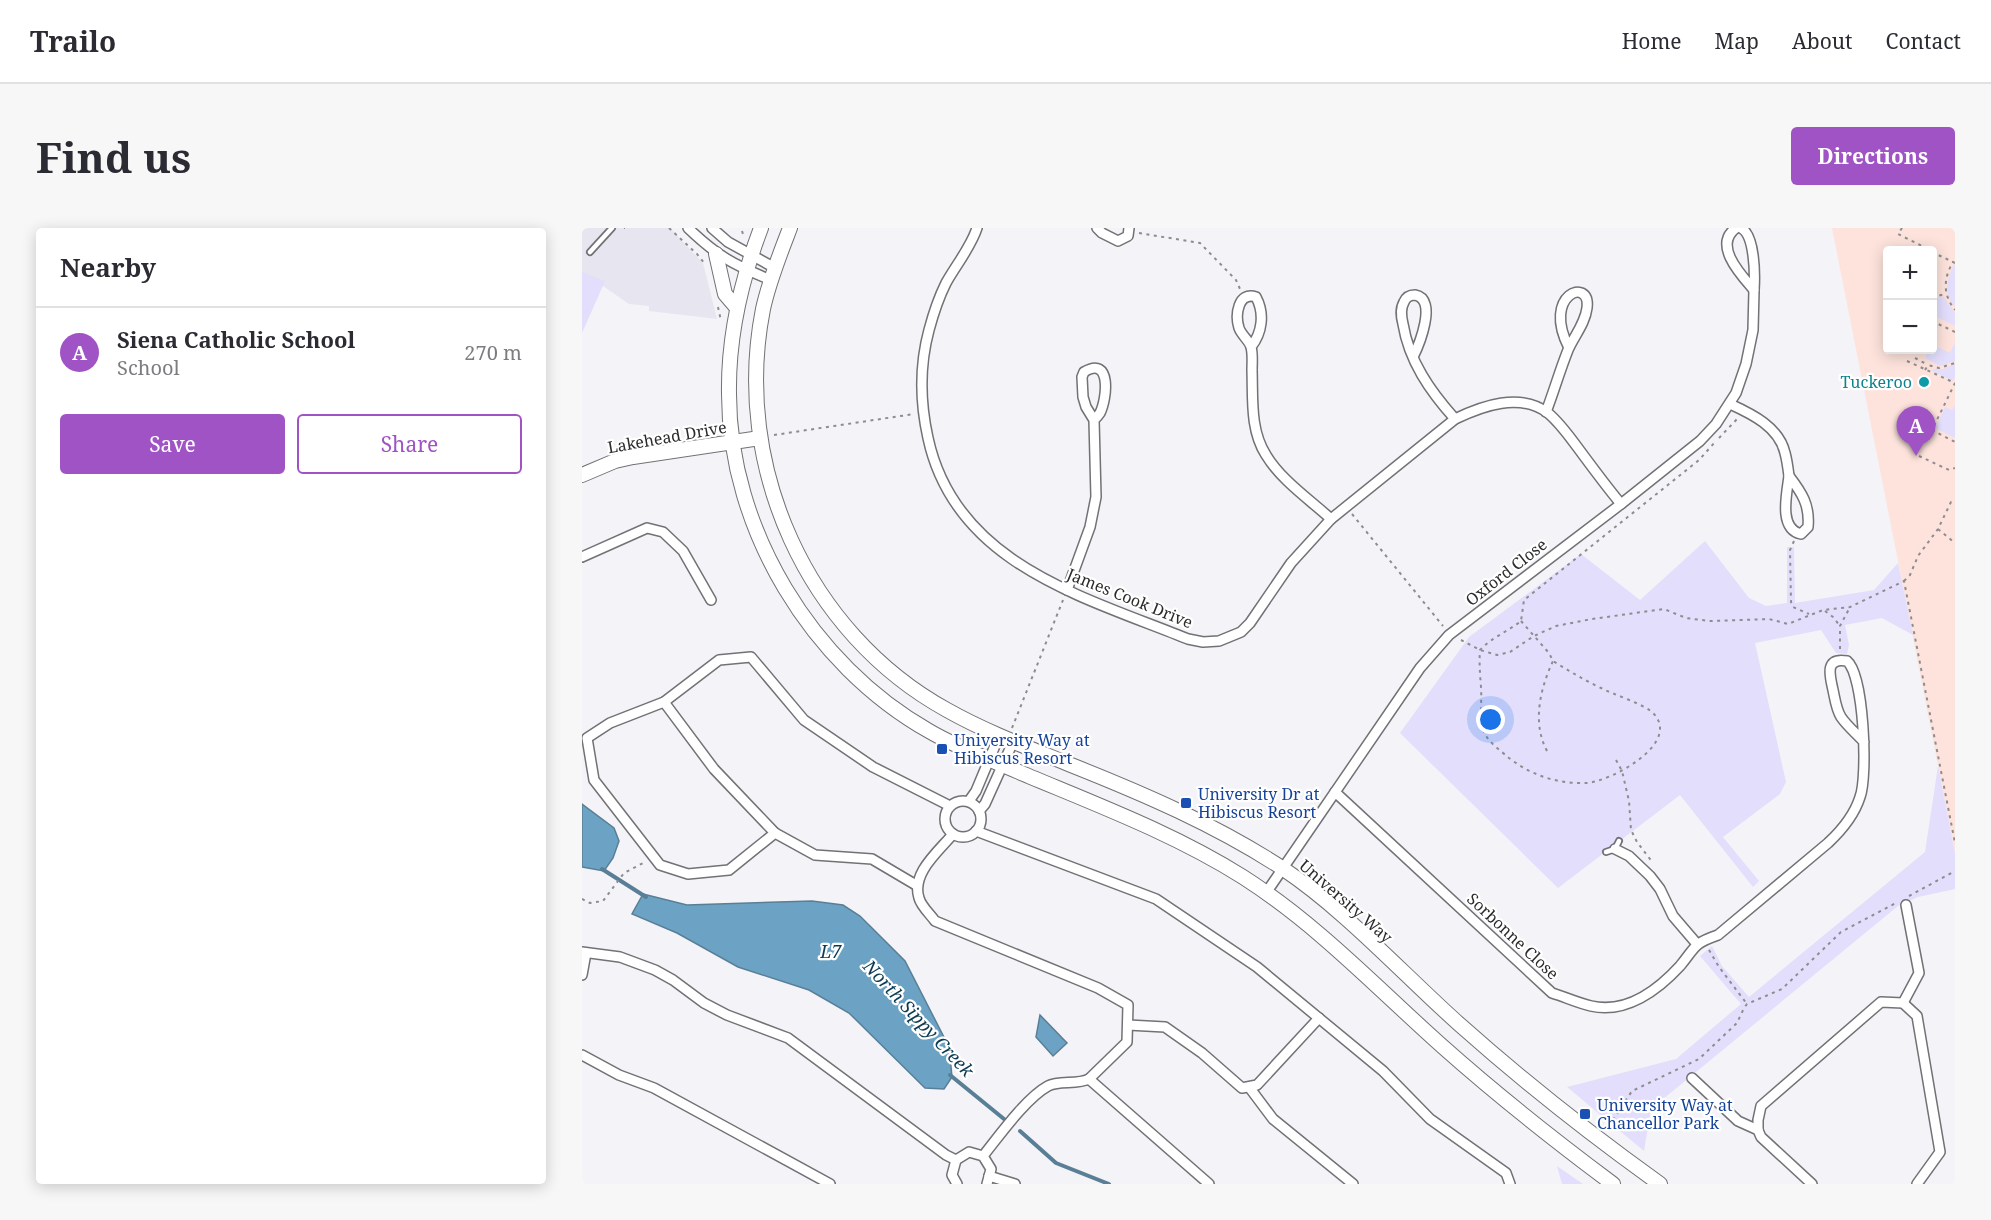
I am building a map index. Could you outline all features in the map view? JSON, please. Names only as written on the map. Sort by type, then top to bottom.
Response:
[{"type":"main road","points":[[761,228],[737,308],[729,393],[733,442],[740,478],[762,544],[790,596],[827,646],[874,693],[901,714],[929,731],[989,760],[1156,831],[1216,862],[1266,893],[1339,950],[1474,1074],[1613,1184]]},
{"type":"main road","name":"University Way","points":[[790,228],[764,307],[756,390],[760,438],[772,492],[797,555],[834,613],[869,652],[912,688],[947,711],[1006,739],[1178,810],[1233,838],[1283,869],[1329,904],[1458,1023],[1521,1077],[1660,1184]]},
{"type":"main road","points":[[716,254],[725,294],[737,308]]},
{"type":"main road","name":"Lakehead Drive","points":[[582,474],[624,459],[760,438]]},
{"type":"street","points":[[688,228],[716,254],[747,270],[773,274]]},
{"type":"street","points":[[712,228],[773,274]]},
{"type":"street","name":"James Cook Drive","points":[[977,228],[945,286],[929,329],[921,367],[922,413],[932,456],[950,496],[976,531],[1021,566],[1067,590],[1188,639],[1203,642],[1219,641],[1241,632],[1292,563],[1330,519],[1455,419],[1478,408],[1505,402],[1531,405],[1546,412],[1561,425],[1621,504]]},
{"type":"street","points":[[1097,228],[1118,241],[1128,236],[1129,230]]},
{"type":"street","points":[[1736,228],[1729,236],[1730,257],[1734,267],[1754,290]]},
{"type":"street","name":"Oxford Close","points":[[1266,893],[1420,668],[1449,635],[1621,504],[1700,441],[1716,424],[1730,404],[1751,344],[1755,275],[1748,234],[1741,228]]},
{"type":"street","points":[[1546,412],[1569,348],[1586,312],[1587,300],[1577,291],[1565,297],[1561,311],[1562,334],[1569,348]]},
{"type":"street","points":[[1251,347],[1258,339],[1262,322],[1260,305],[1256,297],[1250,295],[1244,297],[1238,309],[1239,326],[1251,347],[1256,433],[1265,454],[1278,472],[1330,519]]},
{"type":"street","points":[[1413,357],[1421,343],[1426,318],[1424,303],[1420,297],[1413,295],[1407,297],[1402,304],[1406,344],[1422,376],[1455,419]]},
{"type":"street","points":[[1067,590],[1094,513],[1096,497],[1094,420],[1083,397],[1082,378],[1084,372],[1090,368],[1102,371],[1105,378],[1105,392],[1100,413],[1094,420]]},
{"type":"street","points":[[1730,404],[1767,424],[1778,438],[1785,451],[1789,476],[1786,517],[1788,524],[1796,533],[1801,534],[1808,527],[1808,505],[1804,495],[1789,476]]},
{"type":"street","points":[[582,557],[647,528],[663,532],[683,551],[711,600]]},
{"type":"street","points":[[775,833],[729,870],[688,874],[660,865],[594,780],[587,738],[610,723],[664,702],[719,660],[751,657],[804,720],[873,767],[950,806]]},
{"type":"street","points":[[1840,660],[1833,663],[1829,673],[1837,707],[1842,718],[1864,742]]},
{"type":"street","name":"Sorbonne Close","points":[[1335,792],[1552,993],[1592,1006],[1613,1008],[1632,1002],[1660,985],[1701,942],[1718,935],[1842,830],[1855,809],[1865,772],[1861,713],[1853,669],[1847,661],[1840,660]]},
{"type":"street","points":[[664,702],[714,769],[775,833],[815,855],[872,859],[916,885]]},
{"type":"street","points":[[969,801],[976,791],[989,760],[1006,739]]},
{"type":"street","points":[[979,811],[985,804],[1003,765],[1006,739]]},
{"type":"street","points":[[956,801],[969,801],[979,811],[980,824],[976,831],[965,837],[953,834],[945,825],[944,819],[945,812],[950,806],[956,801]]},
{"type":"street","points":[[976,831],[1156,899],[1257,967],[1383,1071],[1430,1119],[1506,1173],[1510,1184]]},
{"type":"street","points":[[953,834],[924,869],[916,885],[919,900],[935,921],[1098,988],[1128,1005],[1127,1042],[1089,1079],[1082,1082],[1049,1085],[1030,1100],[983,1156]]},
{"type":"street","points":[[1614,848],[1629,856],[1650,876],[1673,916],[1701,942]]},
{"type":"street","points":[[1903,1003],[1919,973],[1906,905]]},
{"type":"street","points":[[582,975],[584,953],[620,957],[655,970],[704,1003],[727,1015],[788,1038],[946,1155],[956,1160]]},
{"type":"street","points":[[1812,1184],[1761,1137],[1758,1120],[1761,1106],[1881,1002],[1903,1003],[1917,1016],[1940,1152],[1917,1184]]},
{"type":"street","points":[[1128,1025],[1165,1027],[1202,1053],[1242,1088],[1257,1085],[1319,1018]]},
{"type":"street","points":[[582,1055],[619,1075],[654,1088],[830,1184]]},
{"type":"street","points":[[1692,1078],[1738,1121],[1758,1130]]},
{"type":"street","points":[[1089,1079],[1209,1184]]},
{"type":"street","points":[[1249,1087],[1273,1119],[1353,1184]]},
{"type":"street","points":[[957,1184],[952,1175],[956,1160],[969,1152],[983,1156],[991,1169],[988,1180],[1015,1184]]},
{"type":"lane","points":[[590,252],[612,228]]},
{"type":"path","points":[[669,228],[697,254],[709,269]]},
{"type":"path","points":[[1902,228],[1898,234],[1921,246]]},
{"type":"path","points":[[1129,230],[1200,243],[1236,280],[1244,297]]},
{"type":"path","points":[[742,231],[745,239]]},
{"type":"path","points":[[1937,254],[1954,262],[1945,283],[1946,294],[1955,310]]},
{"type":"path","points":[[1937,296],[1946,294]]},
{"type":"path","points":[[717,306],[722,323]]},
{"type":"path","points":[[1937,323],[1955,332]]},
{"type":"path","points":[[1915,358],[1938,368],[1955,363]]},
{"type":"path","points":[[1907,361],[1955,384],[1932,430],[1955,442]]},
{"type":"path","points":[[1925,370],[1928,365]]},
{"type":"path","points":[[1521,621],[1549,652],[1553,661],[1602,689],[1653,712],[1659,722],[1659,735],[1654,745],[1636,763],[1607,778],[1587,783],[1556,780],[1529,771],[1502,751],[1485,734],[1481,720],[1480,650],[1521,621],[1524,600],[1699,460],[1743,411]]},
{"type":"path","points":[[760,438],[922,413]]},
{"type":"path","points":[[1919,456],[1949,470],[1955,468]]},
{"type":"path","points":[[1347,507],[1449,635],[1480,650],[1497,655],[1510,652],[1545,630],[1574,622],[1664,609],[1686,618],[1709,621],[1769,620],[1788,624],[1824,610],[1850,607],[1909,577],[1922,550],[1938,529],[1951,502],[1955,503]]},
{"type":"path","points":[[1938,529],[1955,543]]},
{"type":"path","points":[[1796,533],[1790,550],[1791,602],[1793,607],[1810,615]]},
{"type":"path","points":[[1904,581],[1955,843]]},
{"type":"path","points":[[1006,739],[1067,590]]},
{"type":"path","points":[[1840,660],[1840,626],[1850,607]]},
{"type":"path","points":[[1824,610],[1840,626]]},
{"type":"path","points":[[1547,751],[1541,740],[1538,726],[1546,675],[1553,661]]},
{"type":"path","points":[[1616,760],[1622,771],[1629,801],[1631,830],[1637,842],[1655,865]]},
{"type":"path","points":[[582,899],[590,903],[599,903],[607,897],[624,873],[645,862],[660,865]]},
{"type":"path","points":[[1613,1120],[1632,1091],[1699,1059],[1737,1023],[1748,1004],[1782,989],[1841,932],[1955,871]]},
{"type":"path","points":[[1701,942],[1748,1004]]},
{"type":"shaded area","points":[[582,228],[670,228],[703,263],[717,319],[649,311],[649,306],[629,304],[582,274]]},
{"type":"shaded area","points":[[1832,228],[1955,228],[1955,853],[1902,581]]},
{"type":"shaded area","points":[[1954,264],[1955,307],[1949,297],[1947,286]]},
{"type":"shaded area","points":[[582,272],[605,281],[582,333]]},
{"type":"shaded area","points":[[1943,296],[1955,313],[1955,326],[1937,317],[1937,298]]},
{"type":"shaded area","points":[[1955,342],[1955,361],[1940,366],[1925,358],[1926,354],[1937,354],[1937,347],[1950,353]]},
{"type":"shaded area","points":[[1955,364],[1953,381],[1932,371],[1933,369],[1943,369]]},
{"type":"shaded area","points":[[1955,405],[1955,438],[1935,428],[1945,407],[1952,410]]},
{"type":"shaded area","points":[[1705,541],[1749,598],[1766,606],[1787,603],[1787,547],[1794,547],[1795,603],[1874,590],[1898,563],[1913,635],[1882,618],[1845,625],[1849,645],[1847,654],[1836,653],[1821,630],[1755,643],[1786,782],[1780,794],[1723,837],[1759,881],[1753,887],[1680,795],[1558,888],[1400,733],[1469,637],[1581,554],[1640,600]]},
{"type":"shaded area","points":[[1938,766],[1955,853],[1955,889],[1918,897],[1898,906],[1651,1109],[1644,1151],[1567,1087],[1676,1059],[1741,1004],[1700,956],[1712,946],[1722,966],[1749,997],[1925,852]]},
{"type":"shaded area","points":[[1557,1166],[1583,1184],[1562,1184]]},
{"type":"water","points":[[582,804],[614,828],[619,841],[613,858],[604,871],[582,867]]},
{"type":"water","name":"L7","points":[[643,894],[687,905],[812,901],[843,905],[860,916],[905,961],[949,1047],[952,1077],[944,1089],[925,1088],[849,1013],[809,990],[738,967],[677,933],[632,914]]},
{"type":"water","points":[[1040,1015],[1067,1043],[1053,1056],[1036,1037]]},
{"type":"waterway","name":"North Sippy Creek","points":[[602,869],[646,897]]},
{"type":"waterway","name":"North Sippy Creek","points":[[950,1075],[1004,1119]]},
{"type":"waterway","name":"North Sippy Creek","points":[[1020,1131],[1056,1163],[1109,1184]]},
{"type":"place","name":"Tuckeroo","points":[[1924,382]]},
{"type":"place","name":"Siena Catholic School","points":[[1916,456]]},
{"type":"place","name":"University Way at Hibiscus Resort","points":[[942,749]]},
{"type":"place","name":"University Dr at Hibiscus Resort","points":[[1186,803]]},
{"type":"place","name":"University Way at Chancellor Park","points":[[1585,1114]]}]
